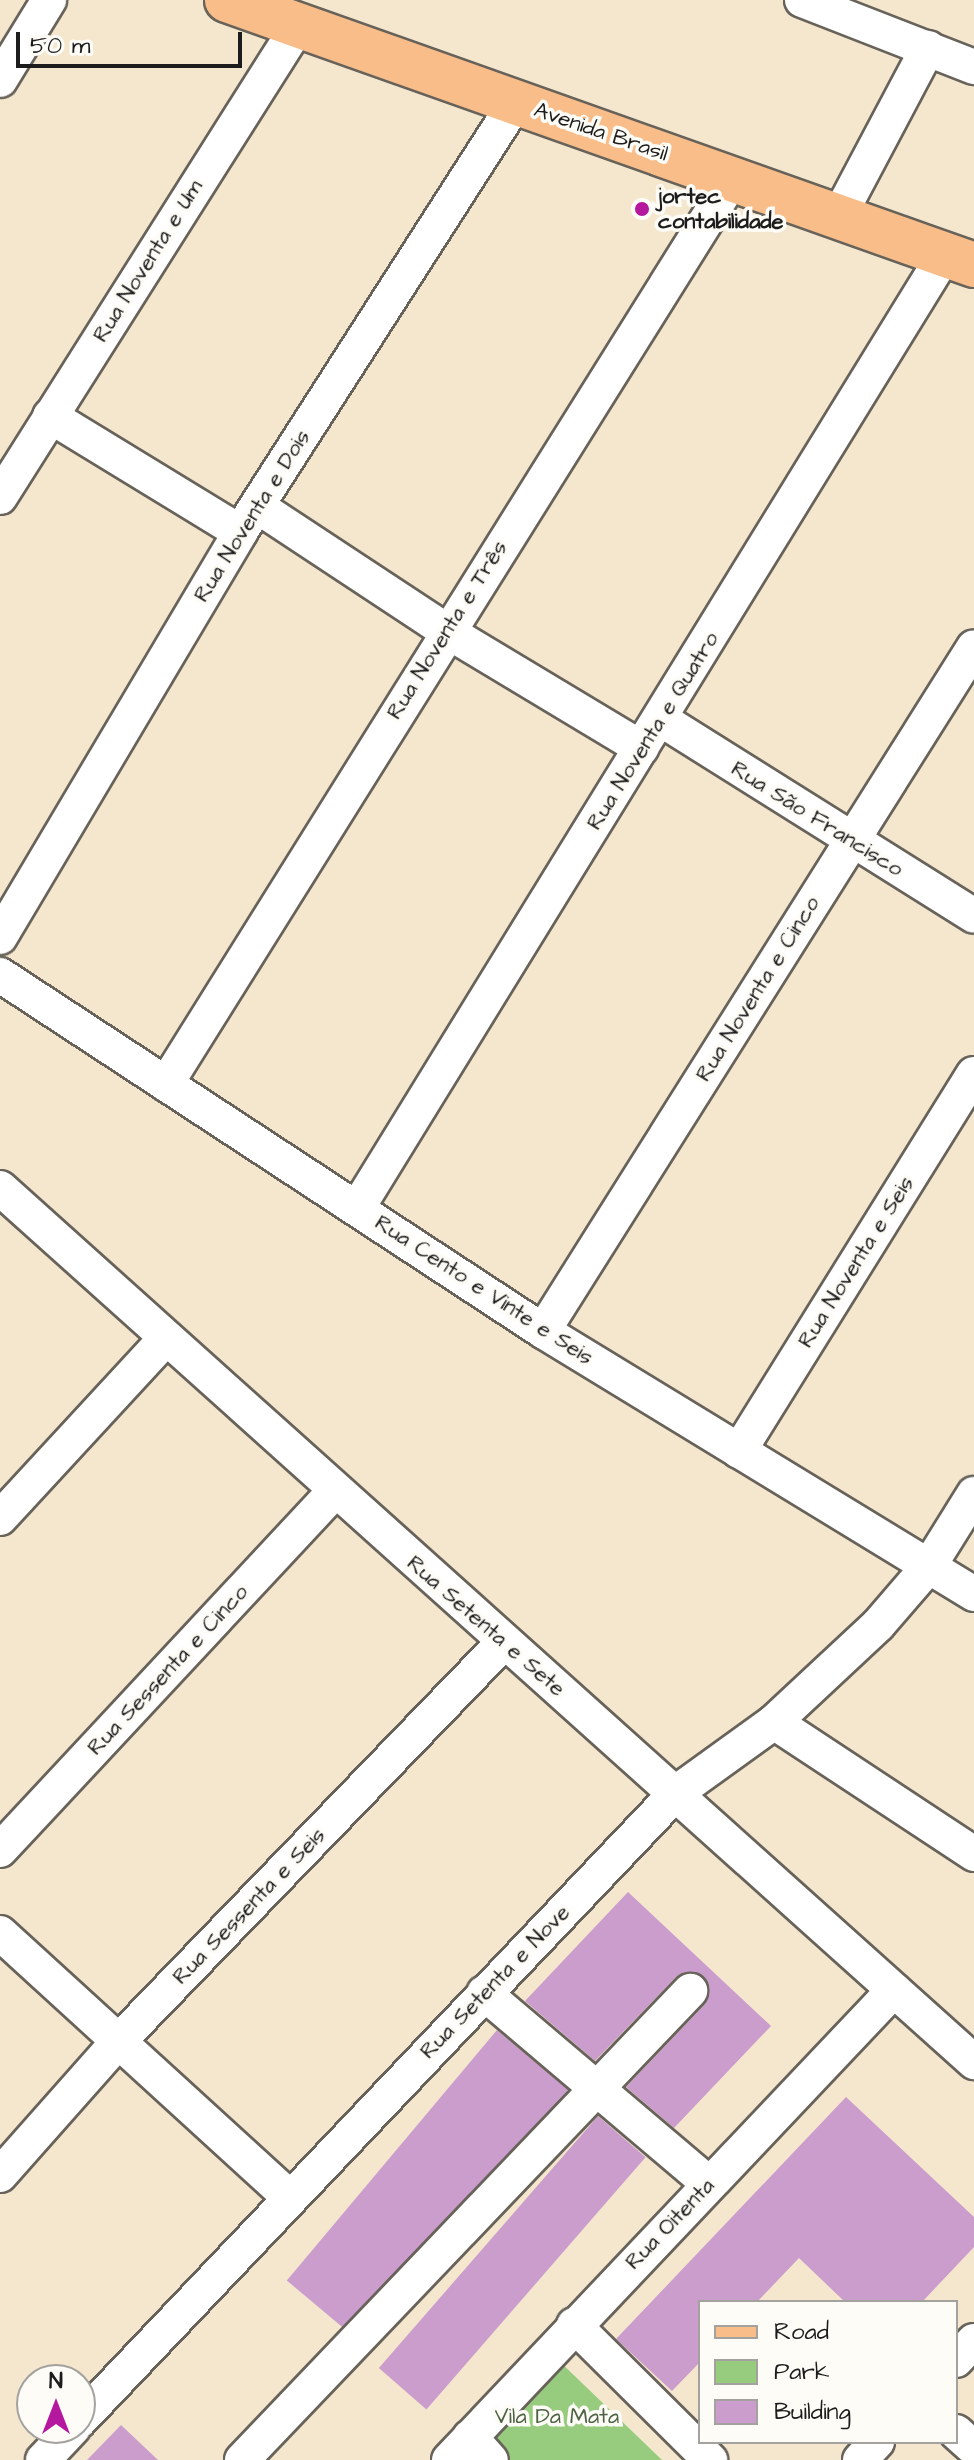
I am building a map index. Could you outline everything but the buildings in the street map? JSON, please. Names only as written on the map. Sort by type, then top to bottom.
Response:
[{"type":"main road","name":"Avenida Brasil","points":[[227,0],[840,214],[959,260]]},
{"type":"street","points":[[0,80],[49,0]]},
{"type":"street","points":[[802,0],[974,67]]},
{"type":"street","name":"Rua Noventa e Um","points":[[0,497],[298,26]]},
{"type":"street","points":[[840,214],[928,48]]},
{"type":"street","name":"Rua Noventa e Dois","points":[[0,937],[249,519],[516,102]]},
{"type":"street","name":"Rua Noventa e Três","points":[[166,1084],[445,630],[733,178]]},
{"type":"street","name":"Rua Noventa e Quatro","points":[[358,1207],[641,748],[959,260]]},
{"type":"street","points":[[50,416],[249,519],[445,630],[641,748]]},
{"type":"street","name":"Rua Noventa e Cinco","points":[[543,1331],[974,647]]},
{"type":"street","name":"Rua São Francisco","points":[[662,720],[850,841],[974,916]]},
{"type":"street","name":"Rua Cento e Vinte e Seis","points":[[0,975],[543,1331],[974,1594]]},
{"type":"street","name":"Rua Noventa e Seis","points":[[739,1451],[974,1074]]},
{"type":"street","name":"Rua Setenta e Sete","points":[[1,1190],[504,1642],[677,1792],[974,2062]]},
{"type":"street","points":[[0,1518],[166,1338]]},
{"type":"street","name":"Rua Sessenta e Cinco","points":[[0,1850],[335,1491]]},
{"type":"street","name":"Rua Setenta e Nove","points":[[96,2403],[677,1792],[774,1722],[878,1625],[929,1566],[974,1494]]},
{"type":"street","name":"Rua Sessenta e Seis","points":[[0,2175],[116,2044],[504,1642]]},
{"type":"street","points":[[774,1722],[974,1854]]},
{"type":"street","points":[[0,1933],[116,2044],[289,2197]]},
{"type":"street","name":"Rua Oitenta","points":[[470,2452],[574,2325],[894,1990]]},
{"type":"street","points":[[242,2460],[690,1991]]},
{"type":"street","points":[[484,1993],[709,2184]]},
{"type":"street","points":[[574,2325],[710,2460]]},
{"type":"street","points":[[958,2358],[974,2341]]},
{"type":"street","points":[[958,2434],[974,2448]]},
{"type":"street","points":[[43,2460],[58,2444]]},
{"type":"street","points":[[860,2460],[875,2444]]},
{"type":"green space","name":"Vila Da Mata","points":[[556,2358],[662,2460],[498,2460],[476,2437]]},
{"type":"place","name":"jortec contabilidade","points":[[642,209]]}]
